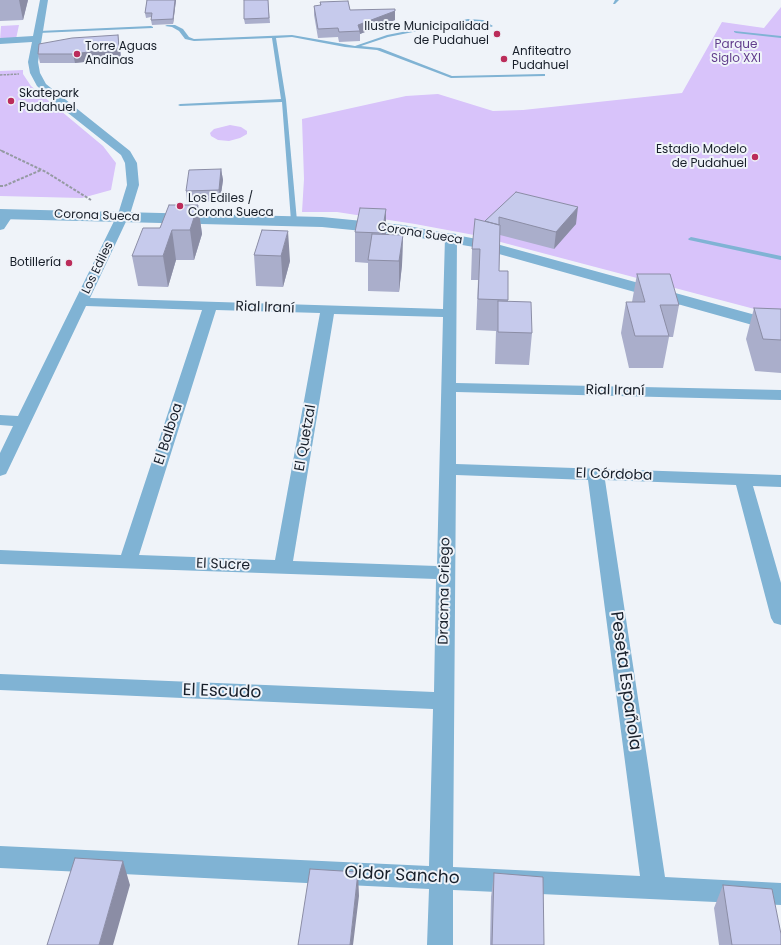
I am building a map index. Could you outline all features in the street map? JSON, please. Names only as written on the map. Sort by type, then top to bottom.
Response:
[{"type":"street","name":"Los Ediles","points":[[0,470],[122,217],[133,185],[131,164],[126,153],[42,86],[35,73],[33,62],[44,0]]},
{"type":"street","points":[[0,41],[38,35]]},
{"type":"street","name":"Corona Sueca","points":[[3,218],[122,217],[294,221],[379,227],[451,237],[781,328]]},
{"type":"street","name":"Dracma Griego","points":[[440,945],[451,237]]},
{"type":"street","name":"Rial Iraní","points":[[81,302],[450,313]]},
{"type":"street","name":"El Balboa","points":[[128,561],[210,306]]},
{"type":"street","name":"El Quetzal","points":[[283,567],[328,310]]},
{"type":"street","name":"Rial Iraní","points":[[448,387],[781,395]]},
{"type":"street","points":[[0,420],[24,420]]},
{"type":"street","name":"El Córdoba","points":[[447,469],[781,481]]},
{"type":"street","name":"Peseta Española","points":[[596,474],[654,888]]},
{"type":"street","points":[[743,479],[781,618]]},
{"type":"street","name":"El Sucre","points":[[0,557],[446,573]]},
{"type":"street","name":"El Escudo","points":[[0,682],[444,701]]},
{"type":"street","name":"Oidor Sancho","points":[[0,857],[781,894]]},
{"type":"lane","points":[[355,47],[387,36],[468,20],[481,21],[491,26]]},
{"type":"lane","points":[[167,26],[173,26],[180,30],[187,38],[194,40],[292,36],[355,47],[378,49],[450,76],[543,76]]},
{"type":"lane","points":[[38,35],[151,27]]},
{"type":"lane","points":[[736,32],[781,36]]},
{"type":"lane","points":[[274,37],[284,100],[294,221]]},
{"type":"lane","points":[[180,105],[284,100]]},
{"type":"lane","points":[[691,239],[781,258]]},
{"type":"path","points":[[0,150],[41,170],[97,203]]},
{"type":"path","points":[[0,186],[4,186],[41,170]]},
{"type":"green space","name":"Parque Siglo XXI","points":[[781,7],[781,316],[474,235],[337,212],[302,212],[304,179],[302,119],[406,96],[438,94],[493,111],[523,110],[682,93],[722,22],[764,28]]},
{"type":"green space","points":[[19,25],[16,39],[0,40],[1,26]]},
{"type":"green space","points":[[23,70],[23,74],[31,86],[103,146],[116,163],[111,190],[82,198],[0,196],[0,71]]},
{"type":"green space","points":[[230,125],[241,127],[247,131],[247,134],[229,141],[218,140],[211,136],[210,133],[214,129]]},
{"type":"building","points":[[147,0],[175,0],[173,19],[151,20],[152,13],[145,13]]},
{"type":"building","points":[[244,0],[268,0],[269,18],[244,19]]},
{"type":"building","points":[[348,1],[350,10],[395,9],[395,11],[358,25],[360,31],[339,32],[338,28],[318,29],[314,6],[321,5],[320,2]]},
{"type":"building","points":[[118,35],[119,48],[73,54],[38,54],[39,44],[72,38]]},
{"type":"building","points":[[221,169],[219,190],[186,191],[189,170]]},
{"type":"building","points":[[516,192],[578,207],[556,232],[499,217],[499,225],[485,221]]},
{"type":"building","points":[[169,205],[198,205],[190,230],[172,230],[163,256],[132,256],[143,228],[160,228]]},
{"type":"building","points":[[360,208],[386,209],[382,233],[355,232]]},
{"type":"building","points":[[475,219],[500,225],[499,271],[508,271],[508,300],[478,299],[480,249],[472,249]]},
{"type":"building","points":[[262,230],[288,231],[281,256],[254,255]]},
{"type":"building","points":[[372,234],[403,235],[399,261],[368,260]]},
{"type":"building","points":[[637,274],[670,274],[679,305],[660,305],[669,336],[635,336],[626,302],[645,302]]},
{"type":"building","points":[[498,301],[531,302],[532,333],[498,332]]},
{"type":"building","points":[[754,308],[781,309],[781,340],[763,339]]},
{"type":"building","points":[[75,858],[123,861],[99,945],[47,945]]},
{"type":"building","points":[[310,869],[358,872],[350,945],[298,945]]},
{"type":"building","points":[[494,873],[543,877],[544,945],[492,945]]},
{"type":"building","points":[[723,885],[772,889],[781,934],[781,945],[732,945]]},
{"type":"place","name":"Ilustre Municipalidad de Pudahuel","points":[[497,34]]},
{"type":"place","name":"Torre Aguas Andinas","points":[[77,54]]},
{"type":"place","name":"Anfiteatro Pudahuel","points":[[504,59]]},
{"type":"place","name":"Skatepark Pudahuel","points":[[11,101]]},
{"type":"place","name":"Estadio Modelo de Pudahuel","points":[[755,157]]},
{"type":"place","name":"Los Ediles / Corona Sueca","points":[[180,206]]},
{"type":"place","name":"Botillería","points":[[69,263]]}]
